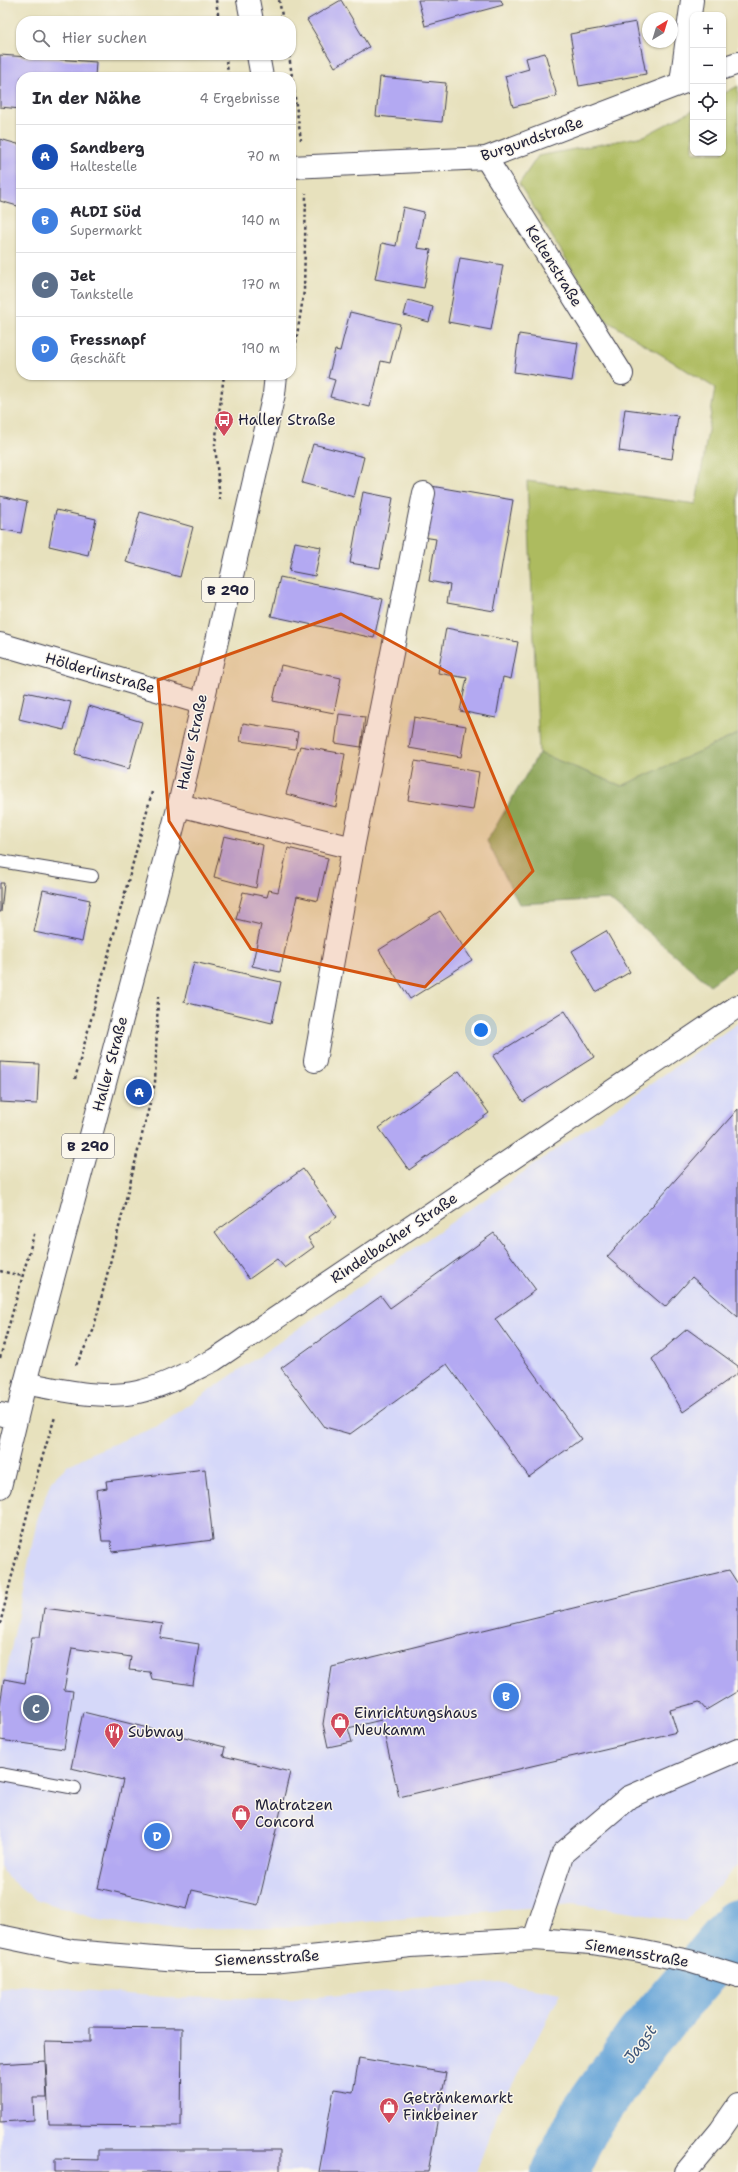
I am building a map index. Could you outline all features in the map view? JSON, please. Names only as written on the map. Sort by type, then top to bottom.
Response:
[{"type":"street","points":[[248,0],[251,16]]},
{"type":"street","points":[[687,81],[692,0]]},
{"type":"street","points":[[259,60],[261,72]]},
{"type":"street","points":[[726,67],[738,62]]},
{"type":"street","name":"Burgundstraße","points":[[298,166],[486,158],[687,81]]},
{"type":"street","name":"Keltenstraße","points":[[486,158],[622,374]]},
{"type":"street","name":"Haller Straße","points":[[0,1486],[8,1416],[25,1383],[178,805],[272,401],[275,380]]},
{"type":"street","points":[[315,1061],[353,848],[424,493]]},
{"type":"street","name":"Hölderlinstraße","points":[[0,644],[201,703]]},
{"type":"street","name":"Haller Straße","points":[[178,805],[353,848]]},
{"type":"street","name":"Rindelbacher Straße","points":[[25,1383],[108,1396],[137,1392],[166,1384],[214,1360],[738,1006]]},
{"type":"street","points":[[534,1939],[563,1853],[629,1797],[738,1750]]},
{"type":"street","name":"Siemensstraße","points":[[0,1936],[72,1951],[190,1961],[273,1961],[411,1946],[534,1939],[592,1943],[640,1951],[689,1961],[738,1976]]},
{"type":"street","points":[[686,2172],[720,2131],[738,2105]]},
{"type":"lane","points":[[0,861],[92,876]]},
{"type":"lane","points":[[0,1774],[75,1788]]},
{"type":"path","points":[[216,0],[218,16]]},
{"type":"path","points":[[279,0],[282,16]]},
{"type":"path","points":[[226,60],[228,72]]},
{"type":"path","points":[[289,60],[290,72]]},
{"type":"path","points":[[296,141],[298,166],[307,210],[304,291],[296,340]]},
{"type":"path","points":[[221,507],[215,444],[223,380]]},
{"type":"path","points":[[74,1083],[153,787]]},
{"type":"path","points":[[0,1358],[21,1275],[36,1226]]},
{"type":"path","points":[[0,1271],[9,1273]]},
{"type":"path","points":[[0,1624],[38,1471],[64,1390]]},
{"type":"highlighted area","points":[[341,614],[451,674],[533,871],[425,987],[251,949],[169,821],[158,680]]},
{"type":"shaded area","points":[[738,1023],[738,1865],[685,1921],[573,1904],[317,1926],[188,1929],[142,1926],[99,1920],[35,1899],[8,1878],[0,1866],[0,1704],[37,1520],[51,1481],[67,1466],[94,1452],[160,1425]]},
{"type":"shaded area","points":[[499,1982],[561,1993],[500,2108],[476,2172],[0,2172],[0,1989],[23,1985],[163,1997],[293,1999]]},
{"type":"green space","points":[[738,86],[738,734],[622,786],[539,753],[527,481],[696,504],[715,388],[604,319],[519,184],[538,156],[644,136],[690,112],[690,156],[726,156],[726,92]]},
{"type":"green space","points":[[738,734],[738,965],[710,985],[609,899],[519,904],[487,841],[539,753],[622,786]]},
{"type":"building","points":[[341,0],[369,47],[335,67],[307,20]]},
{"type":"building","points":[[418,0],[501,0],[503,5],[425,26]]},
{"type":"building","points":[[636,22],[646,74],[579,86],[570,34]]},
{"type":"building","points":[[545,53],[557,96],[513,107],[505,76],[529,69],[526,58]]},
{"type":"building","points":[[0,55],[16,56],[16,60],[69,60],[96,62],[95,72],[16,72],[16,109],[0,107]]},
{"type":"building","points":[[380,77],[446,83],[442,122],[376,116]]},
{"type":"building","points":[[0,139],[16,144],[16,206],[0,201]]},
{"type":"building","points":[[403,207],[424,212],[417,248],[431,250],[424,288],[375,279],[382,243],[396,246]]},
{"type":"building","points":[[460,258],[503,265],[491,330],[448,322]]},
{"type":"building","points":[[408,300],[433,307],[429,322],[404,315]]},
{"type":"building","points":[[350,312],[400,324],[390,363],[381,361],[370,407],[330,397],[335,380],[328,378],[335,350],[340,351]]},
{"type":"building","points":[[519,334],[578,343],[572,381],[514,372]]},
{"type":"building","points":[[625,409],[678,416],[672,459],[619,451]]},
{"type":"building","points":[[313,444],[364,457],[354,497],[302,483]]},
{"type":"building","points":[[431,486],[513,500],[494,611],[447,603],[450,585],[429,581],[436,539],[423,537]]},
{"type":"building","points":[[363,492],[393,498],[380,568],[350,563]]},
{"type":"building","points":[[0,496],[27,502],[21,533],[0,529]]},
{"type":"building","points":[[56,510],[96,519],[88,555],[49,546]]},
{"type":"building","points":[[140,512],[193,527],[180,577],[126,562]]},
{"type":"building","points":[[295,542],[321,547],[315,576],[289,571]]},
{"type":"building","points":[[280,577],[383,599],[374,638],[271,616]]},
{"type":"building","points":[[446,628],[518,642],[511,679],[503,677],[496,718],[460,711],[467,678],[438,673]]},
{"type":"building","points":[[281,665],[341,678],[334,713],[273,701]]},
{"type":"building","points":[[25,692],[71,702],[64,730],[19,719]]},
{"type":"building","points":[[89,706],[142,722],[129,769],[75,754]]},
{"type":"building","points":[[339,714],[365,717],[361,747],[335,743]]},
{"type":"building","points":[[414,717],[466,726],[461,757],[409,748]]},
{"type":"building","points":[[243,723],[298,732],[295,749],[240,741]]},
{"type":"building","points":[[300,746],[345,754],[336,807],[286,794]]},
{"type":"building","points":[[415,761],[479,772],[473,810],[408,800]]},
{"type":"building","points":[[224,836],[263,845],[256,888],[214,877]]},
{"type":"building","points":[[288,848],[328,858],[318,901],[297,896],[280,972],[252,966],[261,925],[236,919],[243,892],[267,897],[269,890],[278,892]]},
{"type":"building","points":[[0,883],[4,883],[1,912],[0,912]]},
{"type":"building","points":[[43,890],[90,900],[82,942],[34,932]]},
{"type":"building","points":[[440,911],[472,960],[410,999],[379,950]]},
{"type":"building","points":[[606,931],[630,972],[596,992],[572,951]]},
{"type":"building","points":[[194,962],[281,982],[272,1023],[184,1002]]},
{"type":"building","points":[[565,1011],[594,1057],[523,1102],[493,1056]]},
{"type":"building","points":[[0,1062],[39,1064],[37,1104],[0,1102]]},
{"type":"building","points":[[459,1071],[489,1113],[409,1170],[379,1128]]},
{"type":"building","points":[[738,1109],[738,1317],[692,1277],[665,1307],[607,1257]]},
{"type":"building","points":[[303,1169],[337,1217],[308,1238],[314,1247],[285,1268],[277,1259],[249,1279],[215,1232]]},
{"type":"building","points":[[494,1233],[536,1290],[495,1319],[581,1439],[529,1477],[447,1364],[350,1434],[325,1427],[281,1368],[381,1296],[390,1308]]},
{"type":"building","points":[[687,1329],[738,1366],[738,1373],[683,1412],[652,1359]]},
{"type":"building","points":[[205,1469],[213,1540],[112,1552],[111,1541],[102,1541],[96,1490],[107,1488],[106,1481]]},
{"type":"building","points":[[729,1570],[738,1584],[738,1691],[706,1710],[699,1702],[670,1710],[677,1732],[399,1797],[381,1720],[348,1728],[352,1742],[328,1747],[323,1724],[332,1667]]},
{"type":"building","points":[[44,1608],[163,1624],[160,1638],[199,1644],[193,1685],[152,1679],[150,1672],[129,1670],[131,1657],[72,1648],[64,1690],[73,1691],[64,1749],[0,1740],[0,1705],[4,1679],[25,1683],[32,1637],[40,1637]]},
{"type":"building","points":[[83,1712],[225,1747],[223,1756],[290,1772],[258,1905],[192,1890],[187,1909],[98,1888],[123,1780],[71,1768]]},
{"type":"building","points":[[90,2027],[182,2028],[181,2126],[49,2125],[45,2041],[90,2042]]},
{"type":"building","points":[[359,2058],[446,2073],[428,2172],[319,2172],[334,2089],[353,2092]]},
{"type":"building","points":[[45,2061],[47,2098],[33,2098],[34,2120],[0,2122],[0,2064]]},
{"type":"building","points":[[98,2150],[280,2150],[280,2172],[55,2172],[55,2159],[98,2160]]},
{"type":"waterway","name":"Jagst","points":[[559,2172],[586,2118],[643,2038],[738,1927]]},
{"type":"place","name":"Haller Straße","points":[[224,437]]},
{"type":"place","name":"Sandberg","points":[[139,1092]]},
{"type":"place","name":"ALDI Süd","points":[[506,1696]]},
{"type":"place","name":"Jet","points":[[36,1708]]},
{"type":"place","name":"Einrichtungshaus Neukamm","points":[[340,1739]]},
{"type":"place","name":"Subway","points":[[114,1749]]},
{"type":"place","name":"Matratzen Concord","points":[[241,1831]]},
{"type":"place","name":"Fressnapf","points":[[157,1836]]},
{"type":"place","name":"Getränkemarkt Finkbeiner","points":[[389,2124]]}]
